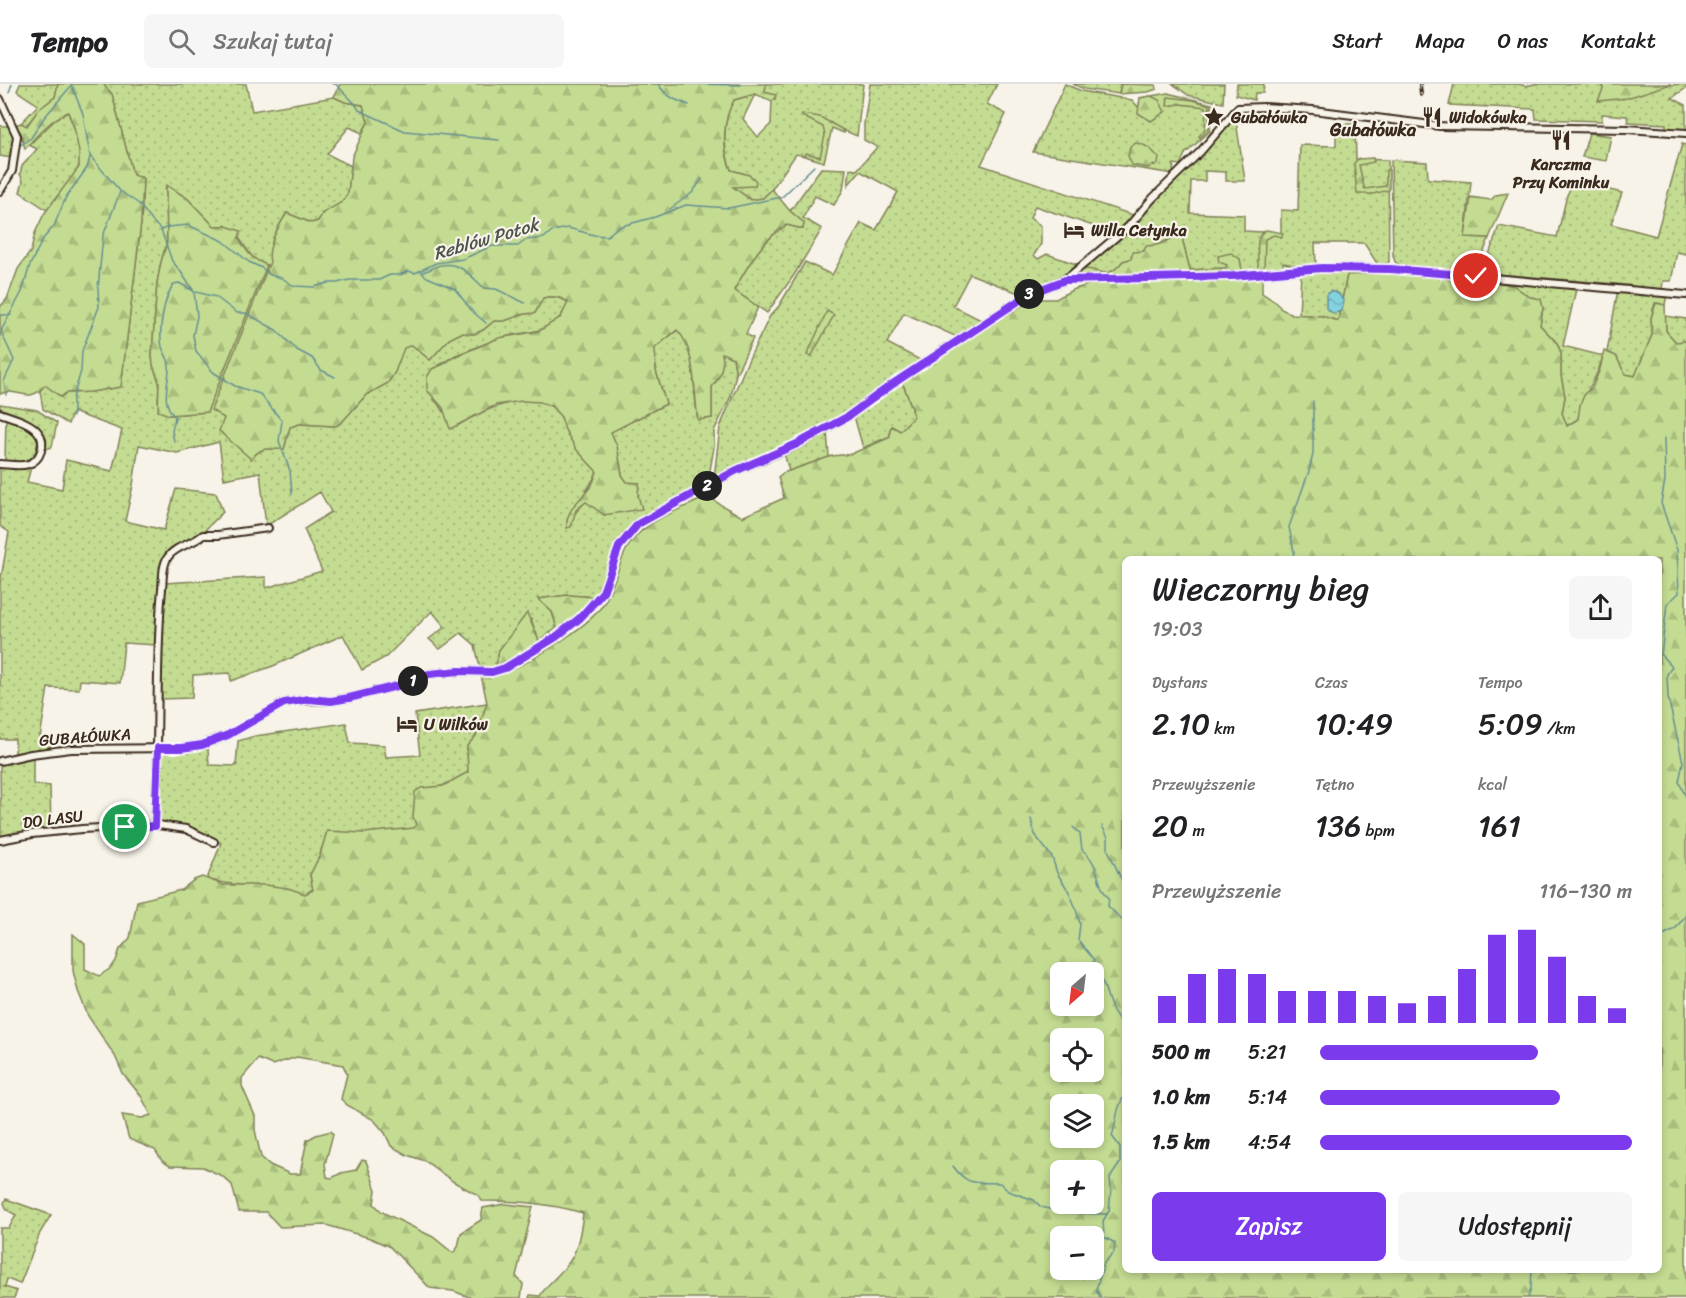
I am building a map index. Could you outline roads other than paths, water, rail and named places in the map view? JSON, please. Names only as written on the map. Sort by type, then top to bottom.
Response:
[{"type":"street","points":[[0,99],[17,136],[12,171],[0,191]]},
{"type":"street","name":"GUBAŁÓWKA","points":[[0,762],[32,754],[71,750],[181,748],[202,745],[228,735],[284,703],[309,699],[331,701],[349,698],[405,684],[429,674],[459,671],[492,672],[505,668],[556,637],[580,618],[603,592],[619,547],[638,524],[735,471],[797,444],[847,417],[897,381],[1029,294],[1065,280],[1129,226],[1152,199],[1201,151],[1238,108],[1313,110],[1440,126],[1628,129],[1686,133]]},
{"type":"street","name":"GUBAŁÓWKA","points":[[1065,280],[1233,276],[1322,268],[1390,269],[1686,295]]},
{"type":"street","points":[[0,413],[32,427],[42,439],[42,447],[36,460],[30,465],[0,464]]},
{"type":"street","points":[[155,826],[160,610],[164,566],[168,556],[203,535],[268,528]]},
{"type":"street","name":"DO LASU","points":[[0,840],[82,829],[175,826],[214,842]]},
{"type":"water","points":[[1330,291],[1339,294],[1344,302],[1341,311],[1337,313],[1326,308],[1326,295]]},
{"type":"waterway","points":[[9,92],[12,84]]},
{"type":"waterway","points":[[71,84],[83,114],[90,156],[120,191],[139,204],[161,230],[172,261],[194,292],[197,316],[193,335],[196,351],[213,372],[235,386],[260,394],[282,421],[279,441],[290,471],[292,494]]},
{"type":"waterway","points":[[332,84],[336,84],[359,110],[405,131],[499,140]]},
{"type":"waterway","points":[[658,84],[668,95],[689,105]]},
{"type":"waterway","points":[[689,84],[741,85]]},
{"type":"waterway","points":[[19,146],[31,138],[43,119],[71,86]]},
{"type":"waterway","points":[[6,395],[4,381],[14,360],[2,334],[2,329],[22,292],[30,265],[43,239],[54,226],[66,197],[87,168],[90,157]]},
{"type":"waterway","name":"Reblów Potok","points":[[161,230],[188,225],[223,241],[270,275],[282,278],[294,286],[314,287],[349,280],[379,280],[408,271],[415,273],[436,263],[463,259],[492,246],[518,246],[526,240],[544,238],[552,231],[568,228],[607,236],[618,227],[655,217],[686,205],[729,208],[782,197],[814,166]]},
{"type":"waterway","points":[[670,209],[692,193],[702,179]]},
{"type":"waterway","points":[[73,417],[73,398],[81,371],[82,351],[99,307],[98,288],[103,236],[120,192]]},
{"type":"waterway","points":[[422,272],[441,265],[454,265],[465,271],[484,288],[496,289],[525,303]]},
{"type":"waterway","points":[[422,273],[455,289],[472,311],[486,323]]},
{"type":"waterway","points":[[174,441],[172,431],[175,417],[167,405],[169,364],[162,347],[161,323],[167,297],[174,284],[179,283],[192,290]]},
{"type":"waterway","points":[[196,292],[216,297],[237,313],[246,313],[276,330],[297,350],[312,358],[321,370],[335,377]]},
{"type":"waterway","points":[[0,315],[11,315]]},
{"type":"waterway","points":[[1293,556],[1289,527],[1313,454],[1313,401]]},
{"type":"waterway","points":[[1662,646],[1667,604],[1679,593],[1677,550],[1661,503],[1665,480],[1664,438]]},
{"type":"waterway","points":[[1662,656],[1672,667],[1667,674],[1668,698],[1683,762],[1679,782],[1686,797]]},
{"type":"waterway","points":[[1031,819],[1035,835],[1052,857],[1057,873],[1075,906],[1080,924],[1078,940],[1094,960],[1091,967],[1103,983],[1112,1009],[1122,1024]]},
{"type":"waterway","points":[[1102,826],[1108,837],[1108,850],[1122,880]]},
{"type":"waterway","points":[[1073,827],[1080,834],[1082,850],[1092,861],[1109,898],[1108,906],[1122,920]]},
{"type":"waterway","points":[[1662,936],[1675,929],[1686,915]]},
{"type":"waterway","points":[[1101,1298],[1096,1290],[1104,1263],[1114,1252],[1115,1243],[1104,1237],[1103,1221],[1109,1211],[1110,1178],[1120,1163],[1120,1147],[1112,1136],[1122,1100]]},
{"type":"waterway","points":[[953,1166],[968,1180],[979,1183],[1000,1183],[1008,1191],[1034,1200],[1041,1207],[1067,1213],[1107,1214]]},
{"type":"waterway","points":[[1528,1298],[1532,1273]]},
{"type":"railway","points":[[1420,84],[1421,95]]},
{"type":"place","name":"Gubałówka","points":[[1214,117]]},
{"type":"place","name":"Widokówka","points":[[1432,117]]},
{"type":"place","name":"Karczma Przy Kominku","points":[[1561,140]]},
{"type":"place","name":"Willa Cetynka","points":[[1074,230]]},
{"type":"place","name":"U Wilków","points":[[407,724]]},
{"type":"district","name":"Gubałówka","points":[[1373,130]]}]
